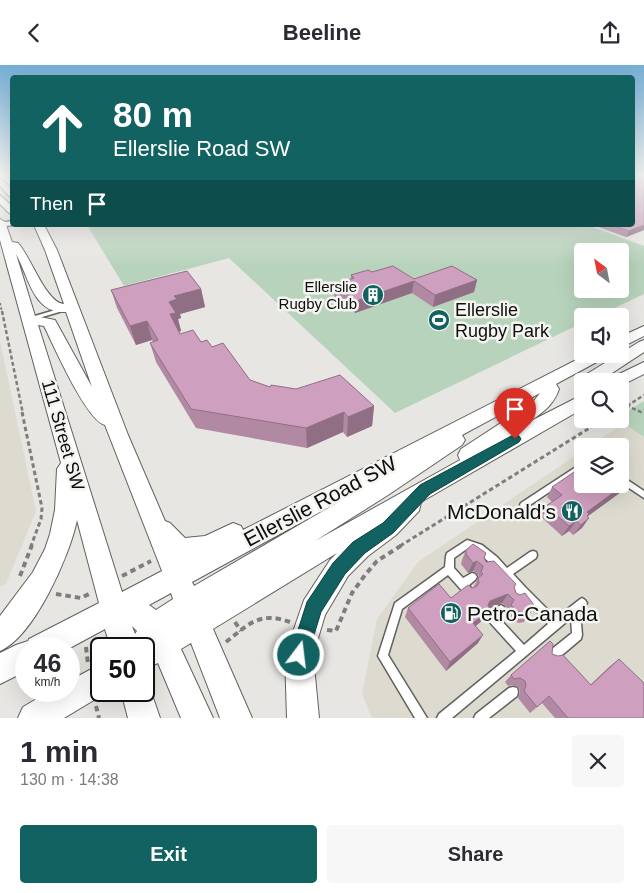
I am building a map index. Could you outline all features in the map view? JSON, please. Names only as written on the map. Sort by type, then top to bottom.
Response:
[{"type":"main road","name":"111 Street SW","points":[[4,223],[6,241],[121,637]]},
{"type":"main road","points":[[40,227],[51,250],[118,435],[156,524],[191,614],[236,718]]},
{"type":"main road","points":[[6,241],[16,247],[48,304],[60,308],[71,307]]},
{"type":"main road","points":[[29,319],[50,323],[86,392],[118,435]]},
{"type":"main road","points":[[629,338],[644,331]]},
{"type":"main road","points":[[600,373],[644,345]]},
{"type":"main road","name":"Ellerslie Road SW","points":[[62,637],[583,363]]},
{"type":"main road","points":[[629,375],[644,367]]},
{"type":"main road","points":[[451,475],[470,452],[539,405],[548,396],[550,389],[546,383]]},
{"type":"main road","points":[[191,614],[451,475],[574,400]]},
{"type":"main road","points":[[156,524],[177,546],[186,549],[207,546],[376,461],[462,421],[499,407]]},
{"type":"main road","points":[[155,641],[191,614],[433,457],[499,407]]},
{"type":"main road","points":[[0,637],[24,609],[44,580],[57,548],[66,515],[67,446]]},
{"type":"main road","points":[[303,718],[299,655],[313,609],[325,587],[339,568],[359,548],[388,528],[425,489]]},
{"type":"main road","points":[[113,610],[135,612],[145,618],[149,637]]},
{"type":"main road","points":[[155,653],[197,718]]},
{"type":"main road","points":[[0,669],[15,661]]},
{"type":"main road","points":[[34,718],[90,685]]},
{"type":"main road","points":[[139,702],[144,718]]},
{"type":"lane","points":[[29,319],[71,307]]},
{"type":"lane","points":[[524,505],[574,471]]},
{"type":"lane","points":[[629,484],[644,495]]},
{"type":"lane","points":[[472,577],[465,588],[449,569],[450,556],[467,544],[480,548],[494,560],[506,574],[518,595],[556,625]]},
{"type":"lane","points":[[506,574],[533,555]]},
{"type":"lane","points":[[485,567],[494,560]]},
{"type":"lane","points":[[421,718],[383,656],[398,606],[449,569]]},
{"type":"lane","points":[[443,718],[578,606],[577,635],[551,657]]},
{"type":"lane","points":[[501,610],[491,616],[523,651]]},
{"type":"lane","points":[[480,718],[513,692]]},
{"type":"path","points":[[0,303],[42,508],[41,519],[19,579]]},
{"type":"path","points":[[629,405],[644,395]]},
{"type":"path","points":[[629,407],[641,412],[644,410]]},
{"type":"path","points":[[318,628],[336,631],[352,593],[377,561],[589,428]]},
{"type":"path","points":[[48,593],[81,598]]},
{"type":"path","points":[[241,631],[258,619],[270,617],[296,624]]},
{"type":"shaded area","points":[[0,341],[36,511],[6,584],[0,587]]},
{"type":"shaded area","points":[[629,426],[644,437],[644,718],[372,718],[362,694],[377,619],[418,562],[574,456],[574,493],[629,493],[629,438],[602,438],[617,428]]},
{"type":"green space","name":"Ellerslie Rugby Park","points":[[88,227],[592,227],[644,246],[644,294],[615,308],[574,308],[574,327],[395,413],[229,258],[124,286]]},
{"type":"green space","points":[[644,401],[644,437],[629,427],[629,410]]},
{"type":"building","points":[[635,205],[644,205],[644,225],[629,231],[617,227],[635,227]]},
{"type":"building","points":[[393,266],[414,279],[452,266],[477,280],[435,295],[414,281],[356,301],[334,284],[354,278],[351,275]]},
{"type":"building","points":[[187,271],[201,289],[174,296],[177,299],[169,302],[176,313],[170,314],[180,334],[193,330],[201,342],[207,340],[212,347],[223,343],[250,380],[270,387],[271,385],[296,389],[340,375],[374,406],[348,417],[344,412],[306,428],[191,409],[150,343],[158,340],[147,321],[130,326],[111,290]]},
{"type":"building","points":[[574,472],[574,493],[613,493],[587,512],[589,518],[581,525],[576,521],[569,526],[546,506],[562,495],[552,487]]},
{"type":"building","name":"Petro-Canada","points":[[473,544],[486,553],[484,558],[486,562],[494,561],[516,584],[514,587],[516,593],[520,595],[525,593],[534,605],[530,613],[526,614],[516,611],[511,605],[514,600],[508,594],[490,601],[488,605],[490,610],[473,623],[483,635],[450,662],[408,608],[439,584],[451,598],[468,585],[472,588],[477,586],[479,583],[478,578],[483,574],[481,572],[483,566],[477,561],[473,563],[466,554],[466,550]]},
{"type":"building","points":[[550,641],[553,644],[552,654],[563,655],[591,685],[619,659],[644,683],[644,718],[568,718],[549,696],[537,707],[524,691],[525,681],[520,678],[514,679],[511,675]]},
{"type":"place","name":"Ellerslie Rugby Club","points":[[373,295]]},
{"type":"place","name":"Ellerslie Rugby Park","points":[[439,320]]},
{"type":"place","name":"McDonald's","points":[[572,511]]},
{"type":"place","name":"Petro-Canada","points":[[451,613]]},
{"type":"route","points":[[299,655],[313,609],[325,587],[339,568],[359,548],[388,528],[425,489],[515,439]]}]
